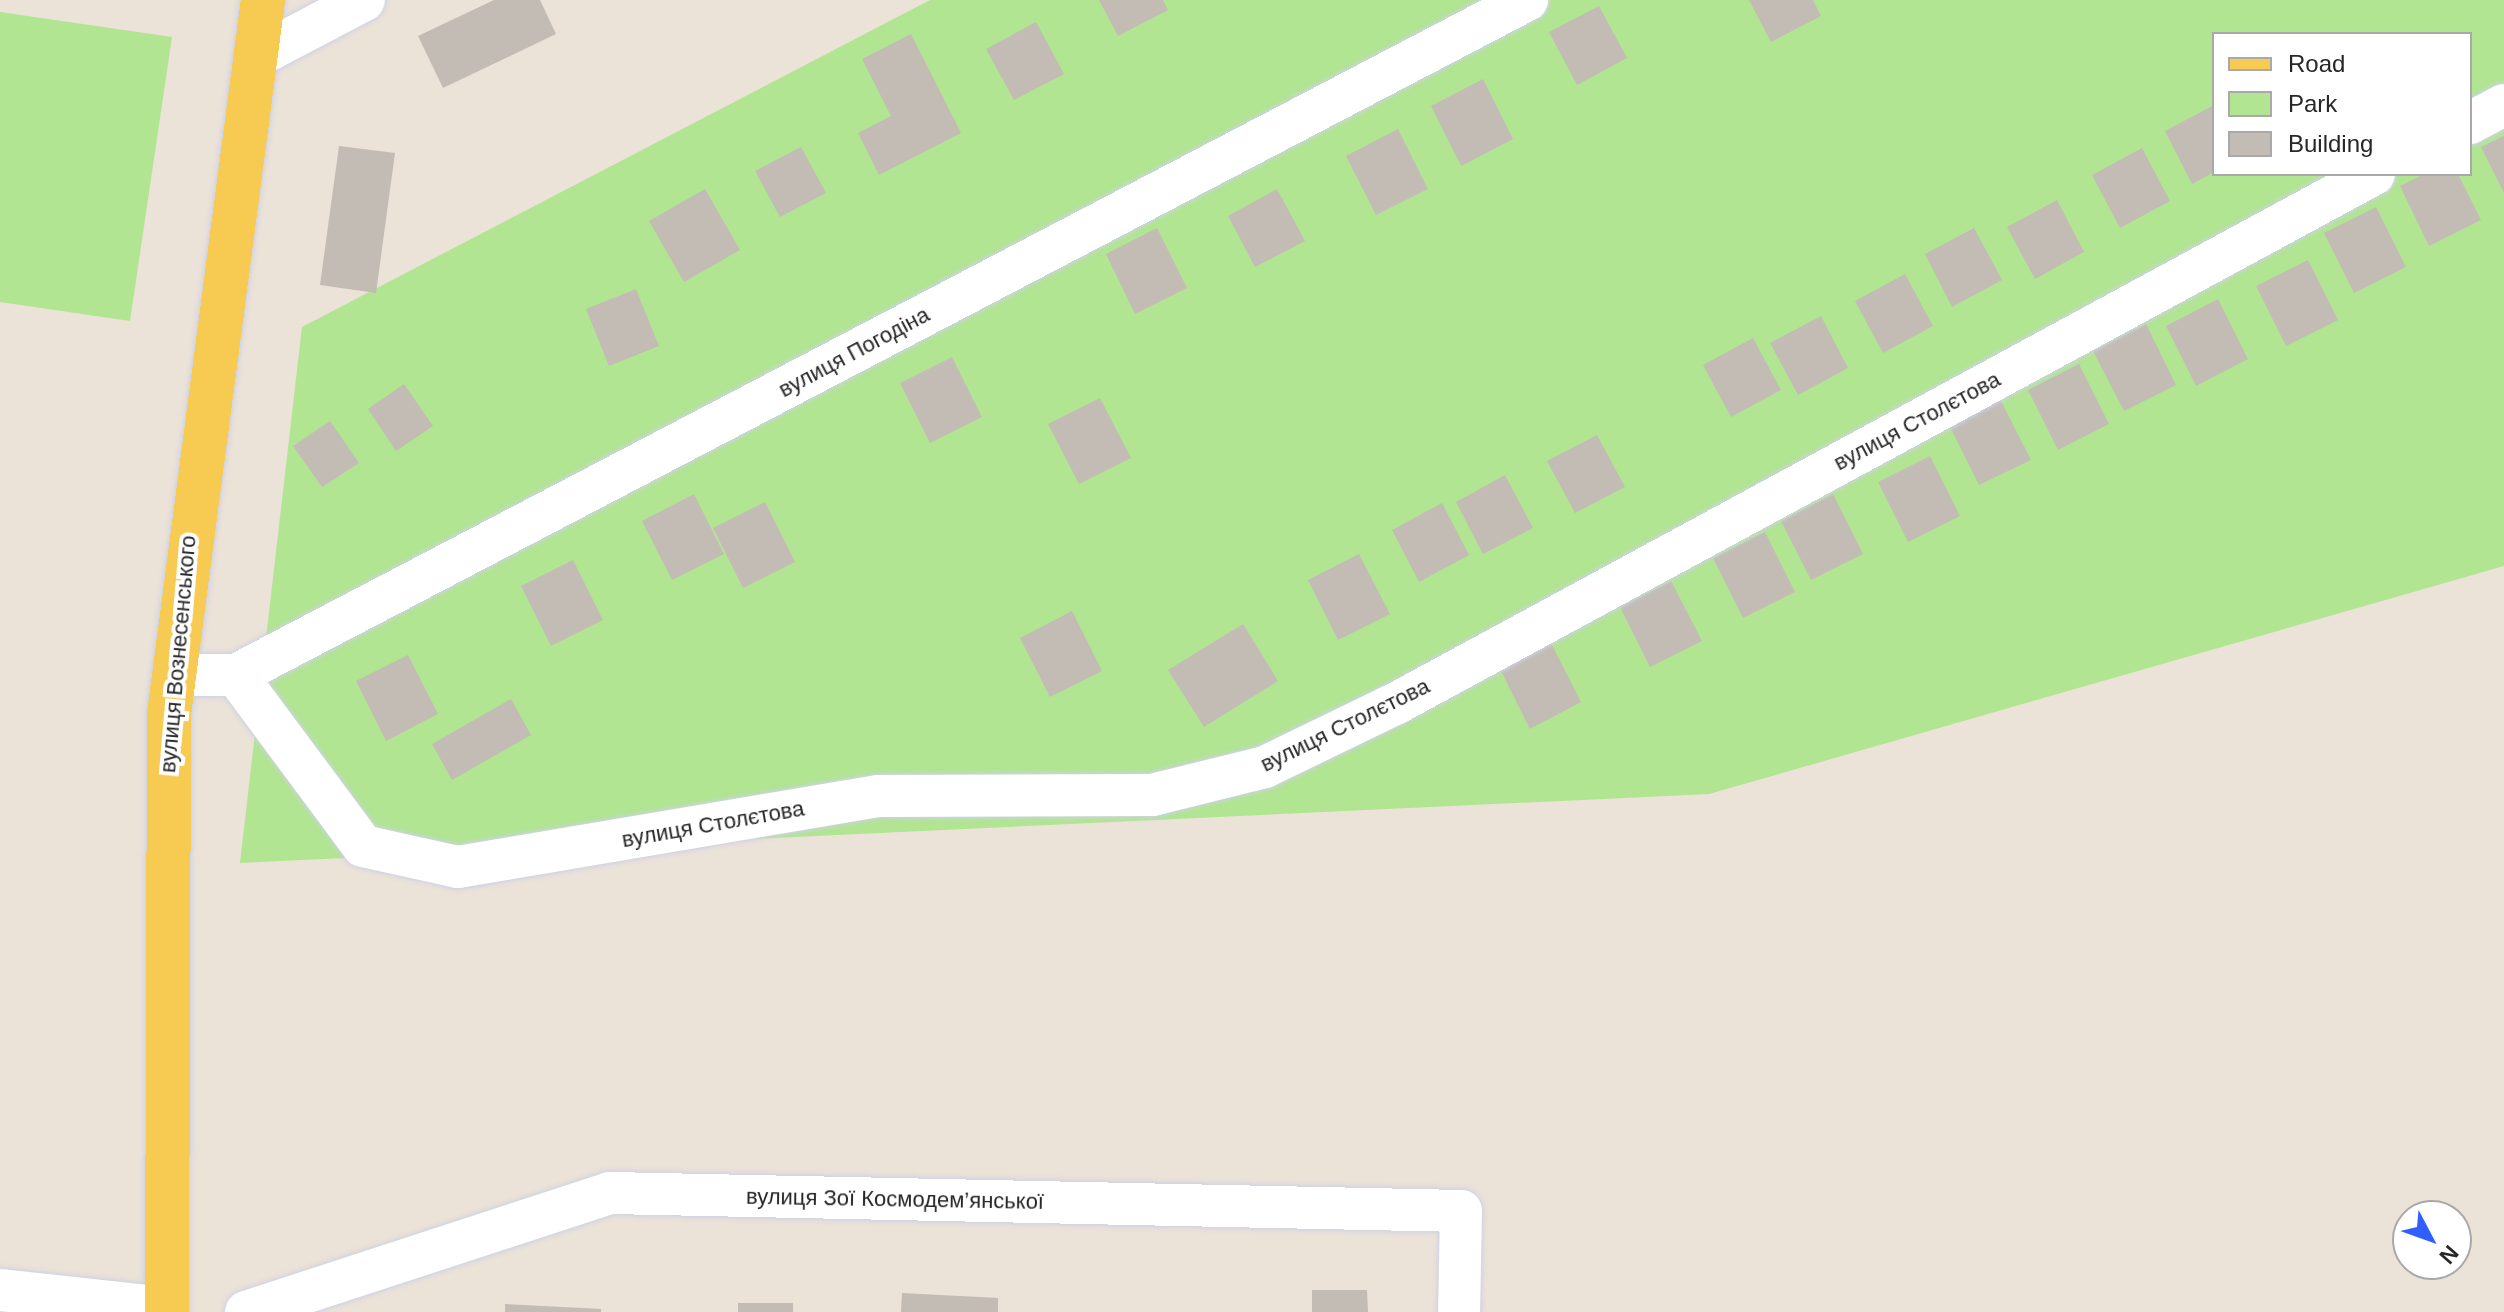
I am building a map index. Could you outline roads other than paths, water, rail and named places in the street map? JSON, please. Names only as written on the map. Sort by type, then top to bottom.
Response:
[{"type":"main road","name":"вулиця Вознесенського","points":[[167,1310],[164,828],[174,675],[263,0]]},
{"type":"street","points":[[256,57],[364,0]]},
{"type":"street","name":"вулиця Погодіна","points":[[174,675],[236,675],[1527,0]]},
{"type":"street","points":[[2472,122],[2504,105]]},
{"type":"street","name":"вулиця Столєтова","points":[[236,675],[363,846],[458,867],[878,796],[1152,795],[1265,767],[1397,703],[2370,176]]},
{"type":"street","name":"вулиця Зої Космодем’янської","points":[[246,1312],[610,1193],[1461,1211],[1459,1312]]},
{"type":"street","points":[[0,1290],[167,1310]]}]
